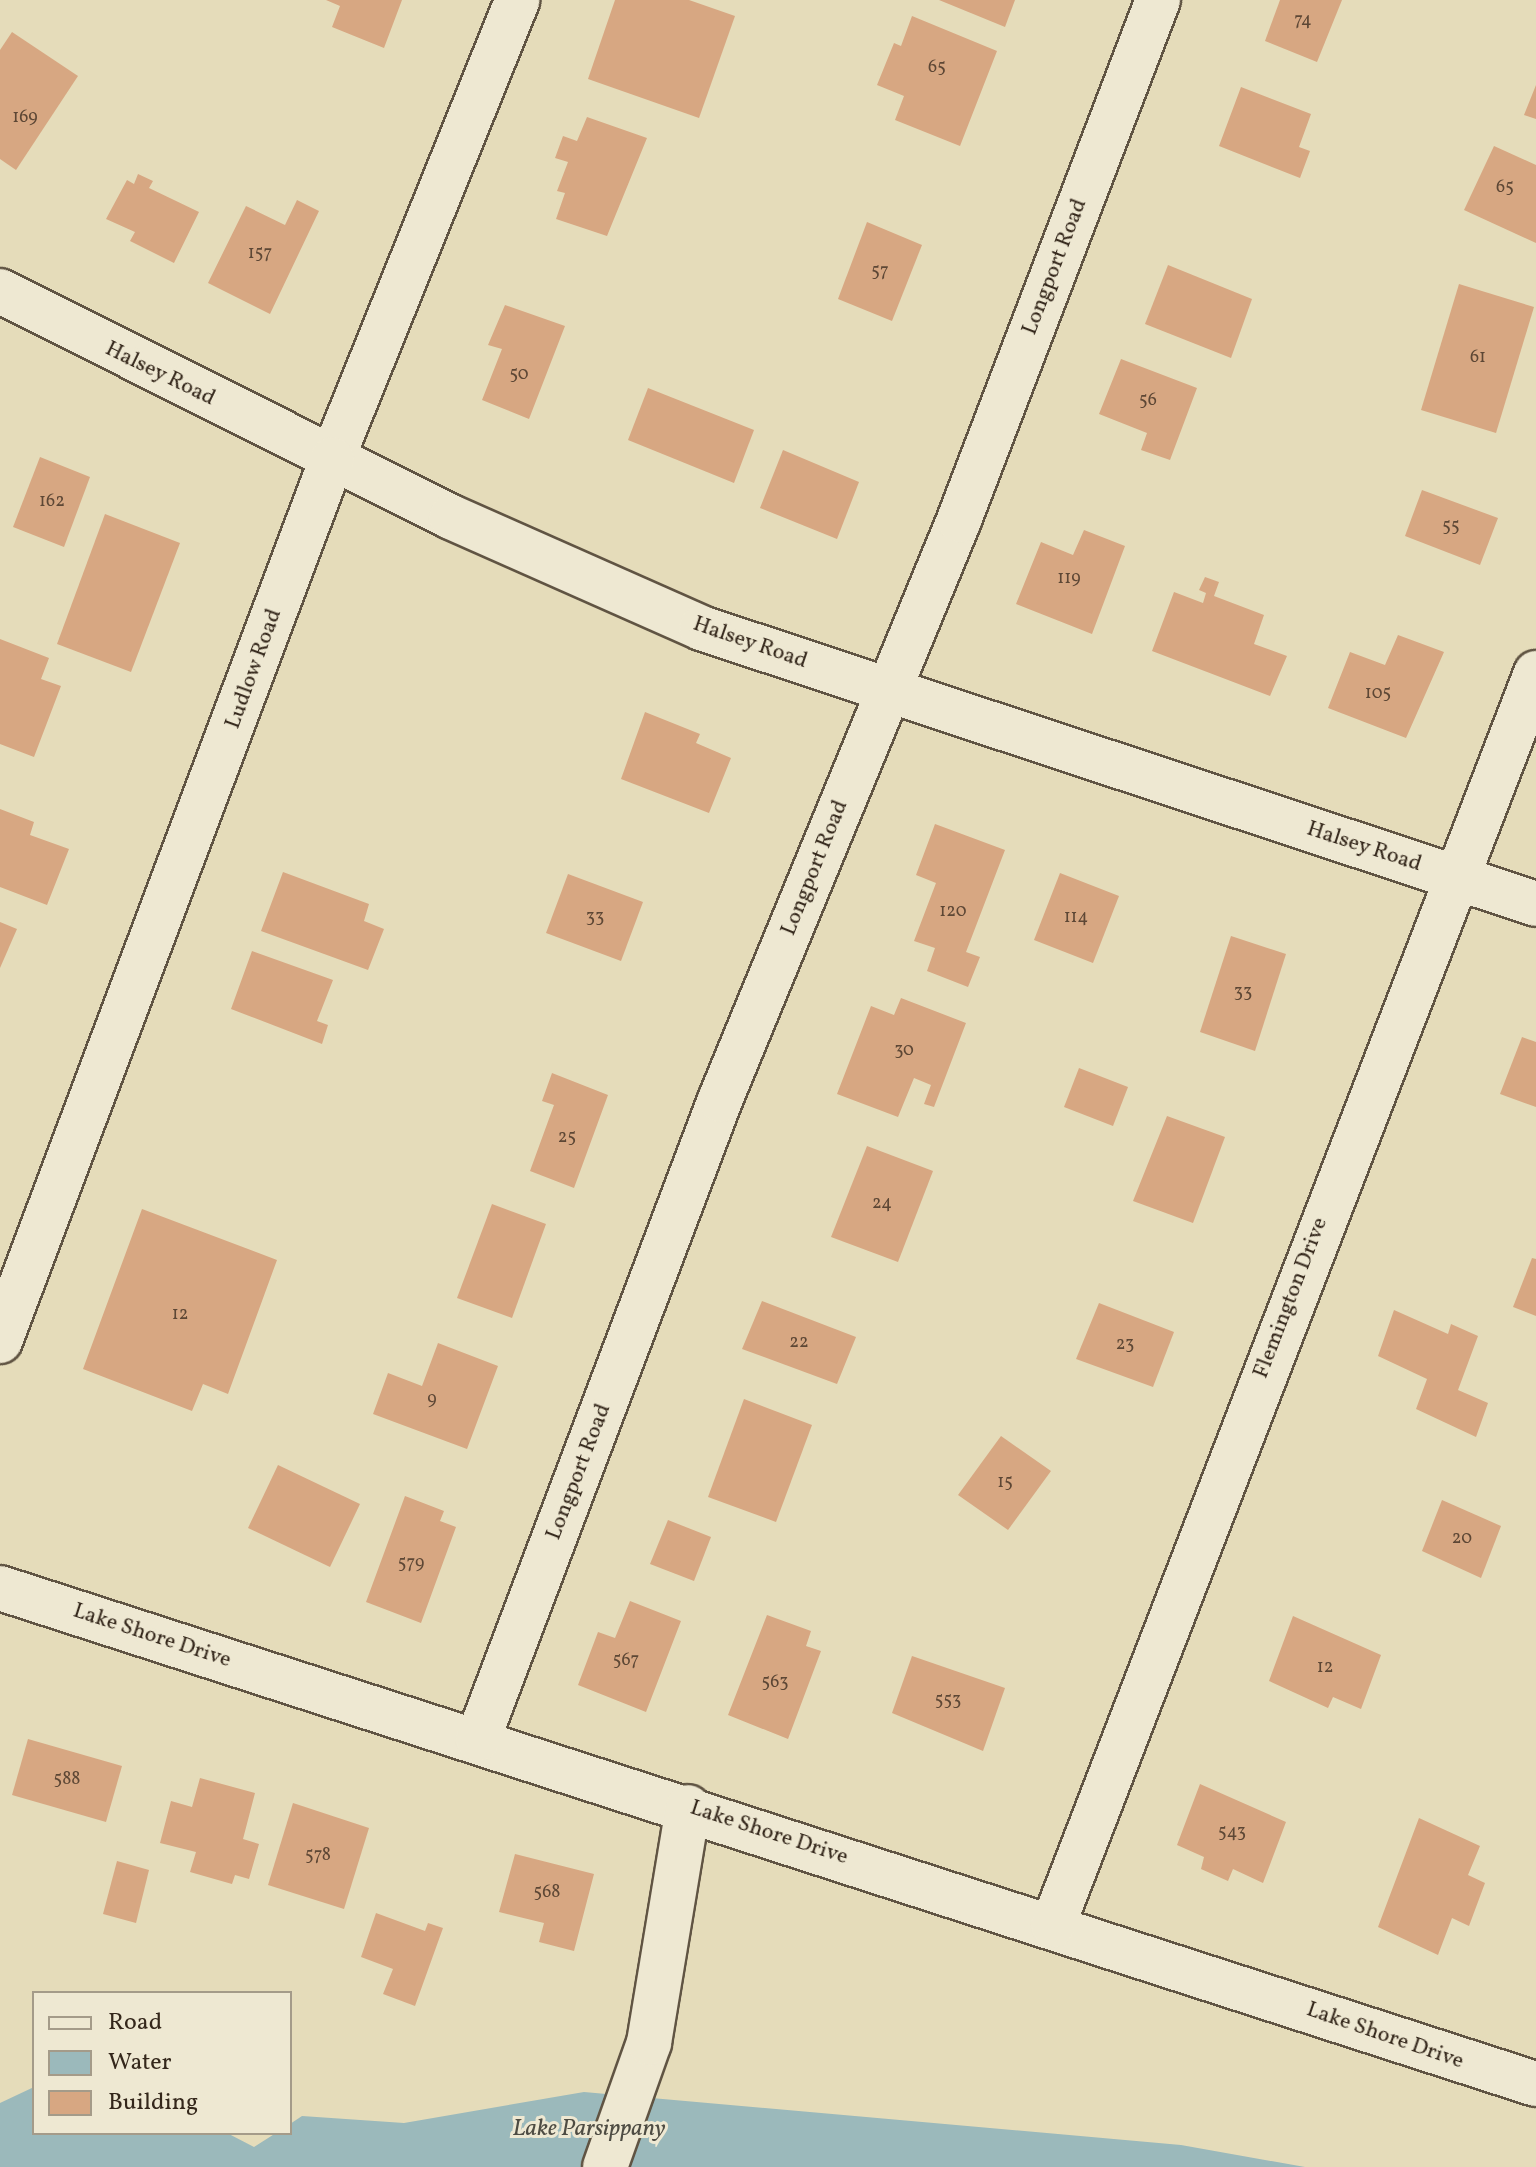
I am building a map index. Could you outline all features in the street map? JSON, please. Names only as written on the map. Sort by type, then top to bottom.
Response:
[{"type":"street","name":"Ludlow Road","points":[[0,1341],[332,459],[517,0]]},
{"type":"street","name":"Longport Road","points":[[478,1739],[720,1100],[888,690],[1158,0]]},
{"type":"street","name":"Halsey Road","points":[[0,291],[332,459],[701,628],[1536,904]]},
{"type":"street","name":"Flemington Drive","points":[[1053,1925],[1536,673]]},
{"type":"street","name":"Lake Shore Drive","points":[[0,1588],[478,1739],[1536,2084]]},
{"type":"street","points":[[605,2167],[649,2043],[688,1807]]},
{"type":"water","name":"Lake Parsippany","points":[[32,2088],[32,2135],[231,2135],[254,2147],[273,2135],[292,2135],[292,2123],[302,2116],[404,2123],[584,2092],[1181,2145],[1305,2167],[0,2167],[0,2103]]},
{"type":"building","points":[[326,0],[402,0],[384,48],[332,27],[340,6]]},
{"type":"building","points":[[615,0],[689,0],[735,16],[699,118],[588,79]]},
{"type":"building","points":[[939,0],[1015,0],[1005,27]]},
{"type":"building","points":[[1280,0],[1342,0],[1317,62],[1265,41]]},
{"type":"building","points":[[912,16],[997,51],[960,146],[895,120],[904,96],[877,85],[894,43],[901,46]]},
{"type":"building","points":[[12,32],[78,76],[16,170],[0,159],[0,50]]},
{"type":"building","points":[[1536,85],[1536,119],[1524,115]]},
{"type":"building","points":[[1241,87],[1311,114],[1299,147],[1310,151],[1300,178],[1219,146]]},
{"type":"building","points":[[587,117],[647,138],[607,236],[556,219],[565,193],[557,191],[568,162],[555,158],[563,136],[577,141]]},
{"type":"building","points":[[1494,146],[1536,165],[1536,243],[1464,210]]},
{"type":"building","points":[[138,174],[153,181],[149,188],[199,212],[174,263],[130,241],[135,232],[106,219],[127,180],[134,184]]},
{"type":"building","points":[[297,200],[319,211],[270,314],[208,283],[246,206],[285,225]]},
{"type":"building","points":[[867,222],[922,245],[892,321],[838,299]]},
{"type":"building","points":[[1168,265],[1252,299],[1231,358],[1145,324]]},
{"type":"building","points":[[1459,284],[1534,307],[1496,433],[1421,410]]},
{"type":"building","points":[[505,305],[565,326],[529,419],[482,400],[502,349],[488,345]]},
{"type":"building","points":[[1121,359],[1197,388],[1170,460],[1141,450],[1147,433],[1099,414]]},
{"type":"building","points":[[648,388],[754,430],[734,483],[628,440]]},
{"type":"building","points":[[783,450],[859,482],[837,539],[760,508]]},
{"type":"building","points":[[40,457],[90,477],[64,547],[13,527]]},
{"type":"building","points":[[1422,490],[1498,518],[1480,565],[1405,536]]},
{"type":"building","points":[[105,514],[180,543],[131,672],[57,644]]},
{"type":"building","points":[[1084,530],[1125,546],[1092,634],[1016,604],[1041,542],[1073,555]]},
{"type":"building","points":[[1205,577],[1219,582],[1214,596],[1264,615],[1254,644],[1287,656],[1270,696],[1152,651],[1174,592],[1203,603],[1206,593],[1199,590]]},
{"type":"building","points":[[1398,635],[1444,652],[1406,738],[1328,708],[1350,652],[1385,665]]},
{"type":"building","points":[[0,639],[49,658],[41,679],[61,686],[34,757],[0,744]]},
{"type":"building","points":[[645,712],[700,734],[696,743],[731,758],[709,813],[621,779]]},
{"type":"building","points":[[0,809],[34,822],[30,835],[69,849],[47,905],[0,887]]},
{"type":"building","points":[[935,824],[1005,850],[966,952],[980,957],[968,987],[927,971],[935,948],[914,941],[936,883],[916,875]]},
{"type":"building","points":[[283,872],[369,904],[364,921],[384,929],[368,970],[261,931]]},
{"type":"building","points":[[1060,873],[1119,896],[1093,963],[1034,940]]},
{"type":"building","points":[[568,874],[643,902],[621,961],[546,933]]},
{"type":"building","points":[[0,922],[17,929],[0,968]]},
{"type":"building","points":[[1231,936],[1286,954],[1255,1051],[1200,1032]]},
{"type":"building","points":[[252,951],[333,980],[317,1021],[328,1025],[322,1044],[231,1009]]},
{"type":"building","points":[[901,998],[966,1023],[934,1107],[924,1104],[931,1085],[914,1078],[898,1117],[837,1094],[871,1006],[894,1015]]},
{"type":"building","points":[[1522,1037],[1536,1042],[1536,1107],[1500,1094]]},
{"type":"building","points":[[1079,1068],[1128,1087],[1113,1126],[1064,1107]]},
{"type":"building","points":[[552,1073],[608,1095],[574,1188],[530,1171],[554,1105],[542,1101]]},
{"type":"building","points":[[1167,1116],[1225,1137],[1193,1223],[1133,1201]]},
{"type":"building","points":[[867,1146],[933,1171],[898,1262],[831,1237]]},
{"type":"building","points":[[492,1204],[546,1224],[512,1318],[457,1298]]},
{"type":"building","points":[[142,1209],[277,1260],[228,1394],[203,1384],[192,1411],[83,1369]]},
{"type":"building","points":[[1532,1258],[1536,1259],[1536,1316],[1513,1307]]},
{"type":"building","points":[[762,1301],[856,1337],[837,1384],[742,1349]]},
{"type":"building","points":[[1099,1303],[1174,1332],[1153,1387],[1076,1359]]},
{"type":"building","points":[[1394,1310],[1448,1334],[1451,1324],[1478,1336],[1458,1390],[1488,1403],[1476,1437],[1416,1409],[1427,1379],[1378,1356]]},
{"type":"building","points":[[438,1343],[498,1366],[467,1449],[373,1414],[388,1373],[422,1386]]},
{"type":"building","points":[[744,1399],[812,1425],[776,1522],[708,1497]]},
{"type":"building","points":[[1001,1436],[1051,1471],[1008,1530],[958,1495]]},
{"type":"building","points":[[278,1465],[360,1504],[330,1567],[248,1528]]},
{"type":"building","points":[[405,1496],[444,1511],[440,1521],[456,1527],[421,1623],[366,1602]]},
{"type":"building","points":[[1442,1500],[1501,1526],[1481,1578],[1422,1551]]},
{"type":"building","points":[[668,1520],[711,1537],[694,1581],[650,1564]]},
{"type":"building","points":[[630,1601],[681,1621],[646,1712],[578,1685],[598,1632],[615,1638]]},
{"type":"building","points":[[767,1615],[811,1631],[806,1646],[821,1651],[788,1739],[728,1715]]},
{"type":"building","points":[[1293,1616],[1381,1655],[1361,1709],[1333,1697],[1328,1708],[1269,1681]]},
{"type":"building","points":[[912,1656],[1005,1688],[983,1751],[892,1713]]},
{"type":"building","points":[[28,1739],[122,1766],[106,1822],[12,1795]]},
{"type":"building","points":[[200,1778],[255,1793],[243,1839],[259,1844],[249,1879],[235,1875],[232,1884],[190,1872],[196,1852],[160,1843],[171,1801],[192,1807]]},
{"type":"building","points":[[1200,1784],[1286,1822],[1263,1883],[1233,1869],[1228,1881],[1201,1869],[1204,1857],[1177,1845]]},
{"type":"building","points":[[293,1803],[369,1828],[344,1909],[268,1885]]},
{"type":"building","points":[[1419,1818],[1480,1846],[1468,1875],[1485,1883],[1469,1926],[1452,1918],[1438,1955],[1378,1927]]},
{"type":"building","points":[[515,1854],[594,1874],[574,1951],[539,1942],[544,1923],[499,1912]]},
{"type":"building","points":[[117,1861],[149,1870],[136,1923],[103,1914]]},
{"type":"building","points":[[376,1913],[425,1931],[428,1923],[443,1928],[415,2006],[383,1994],[393,1969],[361,1957]]}]
